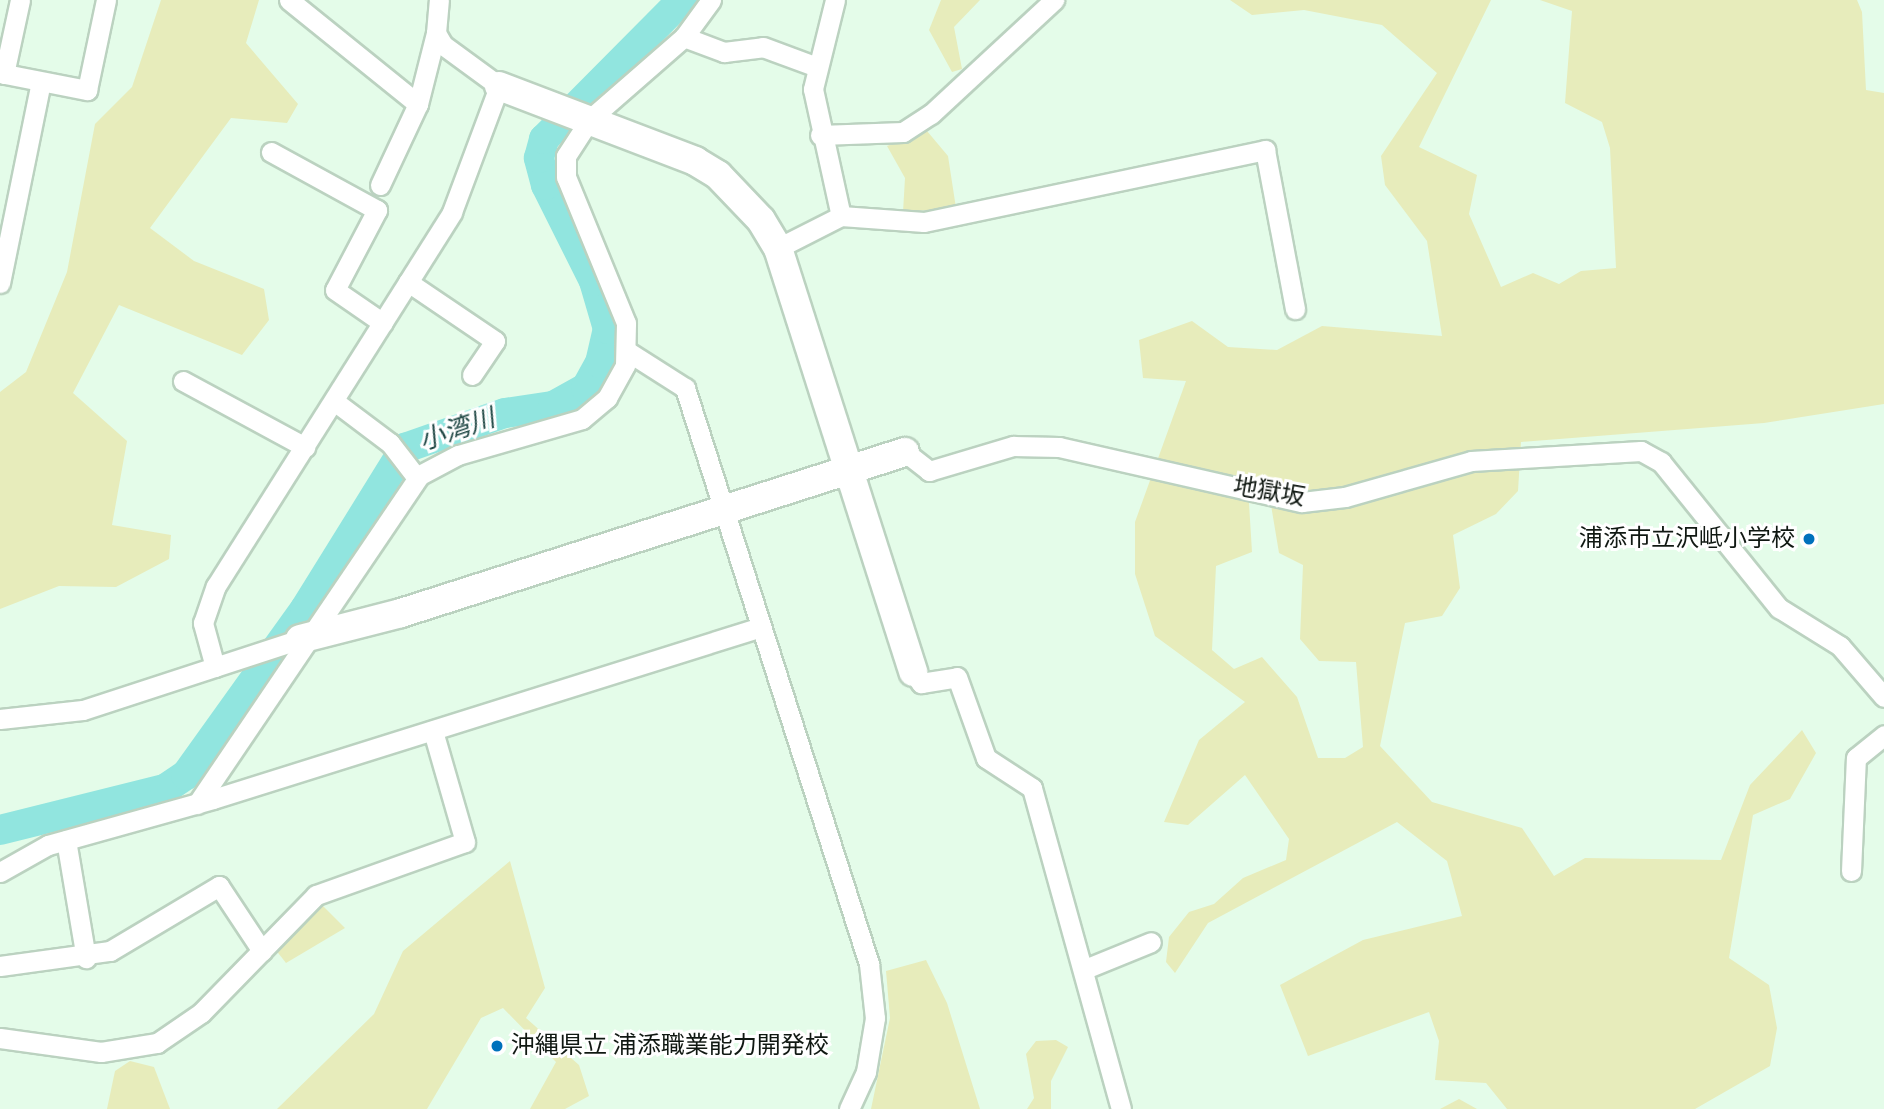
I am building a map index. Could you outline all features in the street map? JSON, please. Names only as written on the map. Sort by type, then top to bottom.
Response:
[{"type":"street","points":[[20,0],[2,74],[87,90],[106,0]]},
{"type":"street","points":[[289,0],[418,104]]},
{"type":"street","points":[[380,185],[418,104],[436,33],[439,0]]},
{"type":"street","points":[[197,804],[306,637],[417,478],[458,455],[583,419],[607,398],[627,351],[626,323],[566,177],[566,156],[588,118],[684,37],[711,0]]},
{"type":"street","points":[[835,0],[813,89],[820,135],[841,216]]},
{"type":"street","points":[[820,135],[903,132],[932,114],[1054,0]]},
{"type":"street","points":[[436,33],[450,55],[499,86],[588,118],[718,174],[742,196],[778,248],[913,672],[921,682],[957,677],[986,758],[1032,788],[1085,969],[1121,1109]]},
{"type":"street","points":[[684,37],[724,52],[763,47],[817,66]]},
{"type":"street","points":[[0,283],[41,82]]},
{"type":"street","points":[[215,667],[203,623],[216,586],[452,212],[499,86]]},
{"type":"street","points":[[778,248],[841,216],[924,222],[1265,150],[1295,309]]},
{"type":"street","points":[[271,152],[377,210],[335,290],[383,323]]},
{"type":"street","points":[[408,282],[495,341],[472,375]]},
{"type":"street","points":[[627,351],[685,388],[727,512],[875,991],[866,1072],[849,1109]]},
{"type":"street","points":[[183,381],[305,447]]},
{"type":"street","points":[[334,401],[390,443],[417,478]]},
{"type":"street","name":"地獄坂","points":[[905,452],[929,471],[1013,446],[1059,447],[1302,502],[1357,494],[1471,461],[1641,451],[1661,462],[1779,608],[1840,646],[1884,697]]},
{"type":"street","points":[[0,719],[83,710],[306,637],[727,512],[905,452]]},
{"type":"street","points":[[0,872],[65,840],[197,804],[433,732],[761,627]]},
{"type":"street","points":[[0,1038],[101,1052],[157,1043],[201,1013],[316,895],[465,842],[433,732]]},
{"type":"street","points":[[1851,871],[1856,758],[1884,735]]},
{"type":"street","points":[[65,840],[86,958]]},
{"type":"street","points":[[0,966],[86,958],[110,951],[219,886],[262,951]]},
{"type":"street","points":[[1085,969],[1151,942]]},
{"type":"green space","points":[[161,0],[259,0],[246,43],[298,104],[287,123],[231,118],[150,228],[194,261],[264,289],[269,320],[242,355],[119,305],[73,393],[127,441],[112,525],[171,535],[169,559],[116,587],[59,586],[0,609],[0,392],[26,372],[67,272],[95,124],[132,87]]},
{"type":"green space","points":[[941,0],[980,0],[954,27],[962,69],[952,72],[929,30]]},
{"type":"green space","points":[[1230,0],[1491,0],[1419,147],[1477,175],[1469,214],[1501,287],[1533,273],[1559,284],[1581,271],[1616,268],[1610,148],[1602,122],[1565,103],[1572,11],[1540,0],[1857,0],[1862,12],[1866,90],[1884,93],[1884,404],[1764,423],[1521,442],[1518,491],[1496,514],[1453,535],[1460,588],[1442,616],[1405,623],[1380,746],[1432,802],[1522,828],[1554,876],[1585,858],[1721,860],[1750,785],[1802,730],[1816,753],[1790,799],[1753,815],[1729,958],[1769,985],[1777,1028],[1770,1066],[1695,1109],[1507,1109],[1486,1083],[1435,1080],[1439,1041],[1429,1012],[1308,1056],[1280,985],[1363,940],[1462,916],[1447,861],[1397,822],[1208,923],[1175,973],[1166,962],[1169,937],[1189,912],[1214,904],[1243,878],[1286,860],[1289,839],[1245,775],[1188,825],[1164,822],[1199,740],[1245,702],[1155,636],[1135,574],[1135,522],[1186,381],[1143,378],[1139,340],[1192,321],[1228,347],[1277,350],[1322,326],[1442,336],[1427,241],[1385,185],[1381,156],[1437,73],[1382,25],[1304,10],[1252,15]],"holes":[[[1249,503],[1271,505],[1279,553],[1303,565],[1300,639],[1319,661],[1356,662],[1363,747],[1345,758],[1318,758],[1297,697],[1262,657],[1234,669],[1212,650],[1216,566],[1252,552]]]},
{"type":"green space","points":[[927,131],[948,156],[956,208],[903,212],[905,178],[887,146]]},
{"type":"green space","points":[[510,861],[545,988],[526,1018],[579,1065],[589,1096],[565,1109],[530,1109],[556,1062],[503,1008],[481,1018],[427,1109],[277,1109],[374,1014],[403,951]]},
{"type":"green space","points":[[319,902],[345,928],[286,963],[275,949]]},
{"type":"green space","points":[[926,960],[947,1003],[980,1109],[871,1109],[890,1018],[886,971]]},
{"type":"green space","points":[[1056,1040],[1068,1047],[1051,1081],[1051,1109],[1027,1109],[1034,1098],[1026,1054],[1036,1041]]},
{"type":"green space","points":[[130,1061],[154,1067],[170,1109],[107,1109],[115,1071]]},
{"type":"green space","points":[[1459,1099],[1477,1109],[1440,1109]]},
{"type":"waterway","name":"小湾川","points":[[0,830],[165,789],[186,775],[305,609],[405,448],[505,413],[553,406],[586,388],[600,363],[608,329],[594,281],[546,185],[539,158],[544,139],[682,0]]},
{"type":"place","name":"浦添市立沢岻小学校","points":[[1809,539]]},
{"type":"place","name":"沖縄県立 浦添職業能力開発校","points":[[497,1046]]}]
